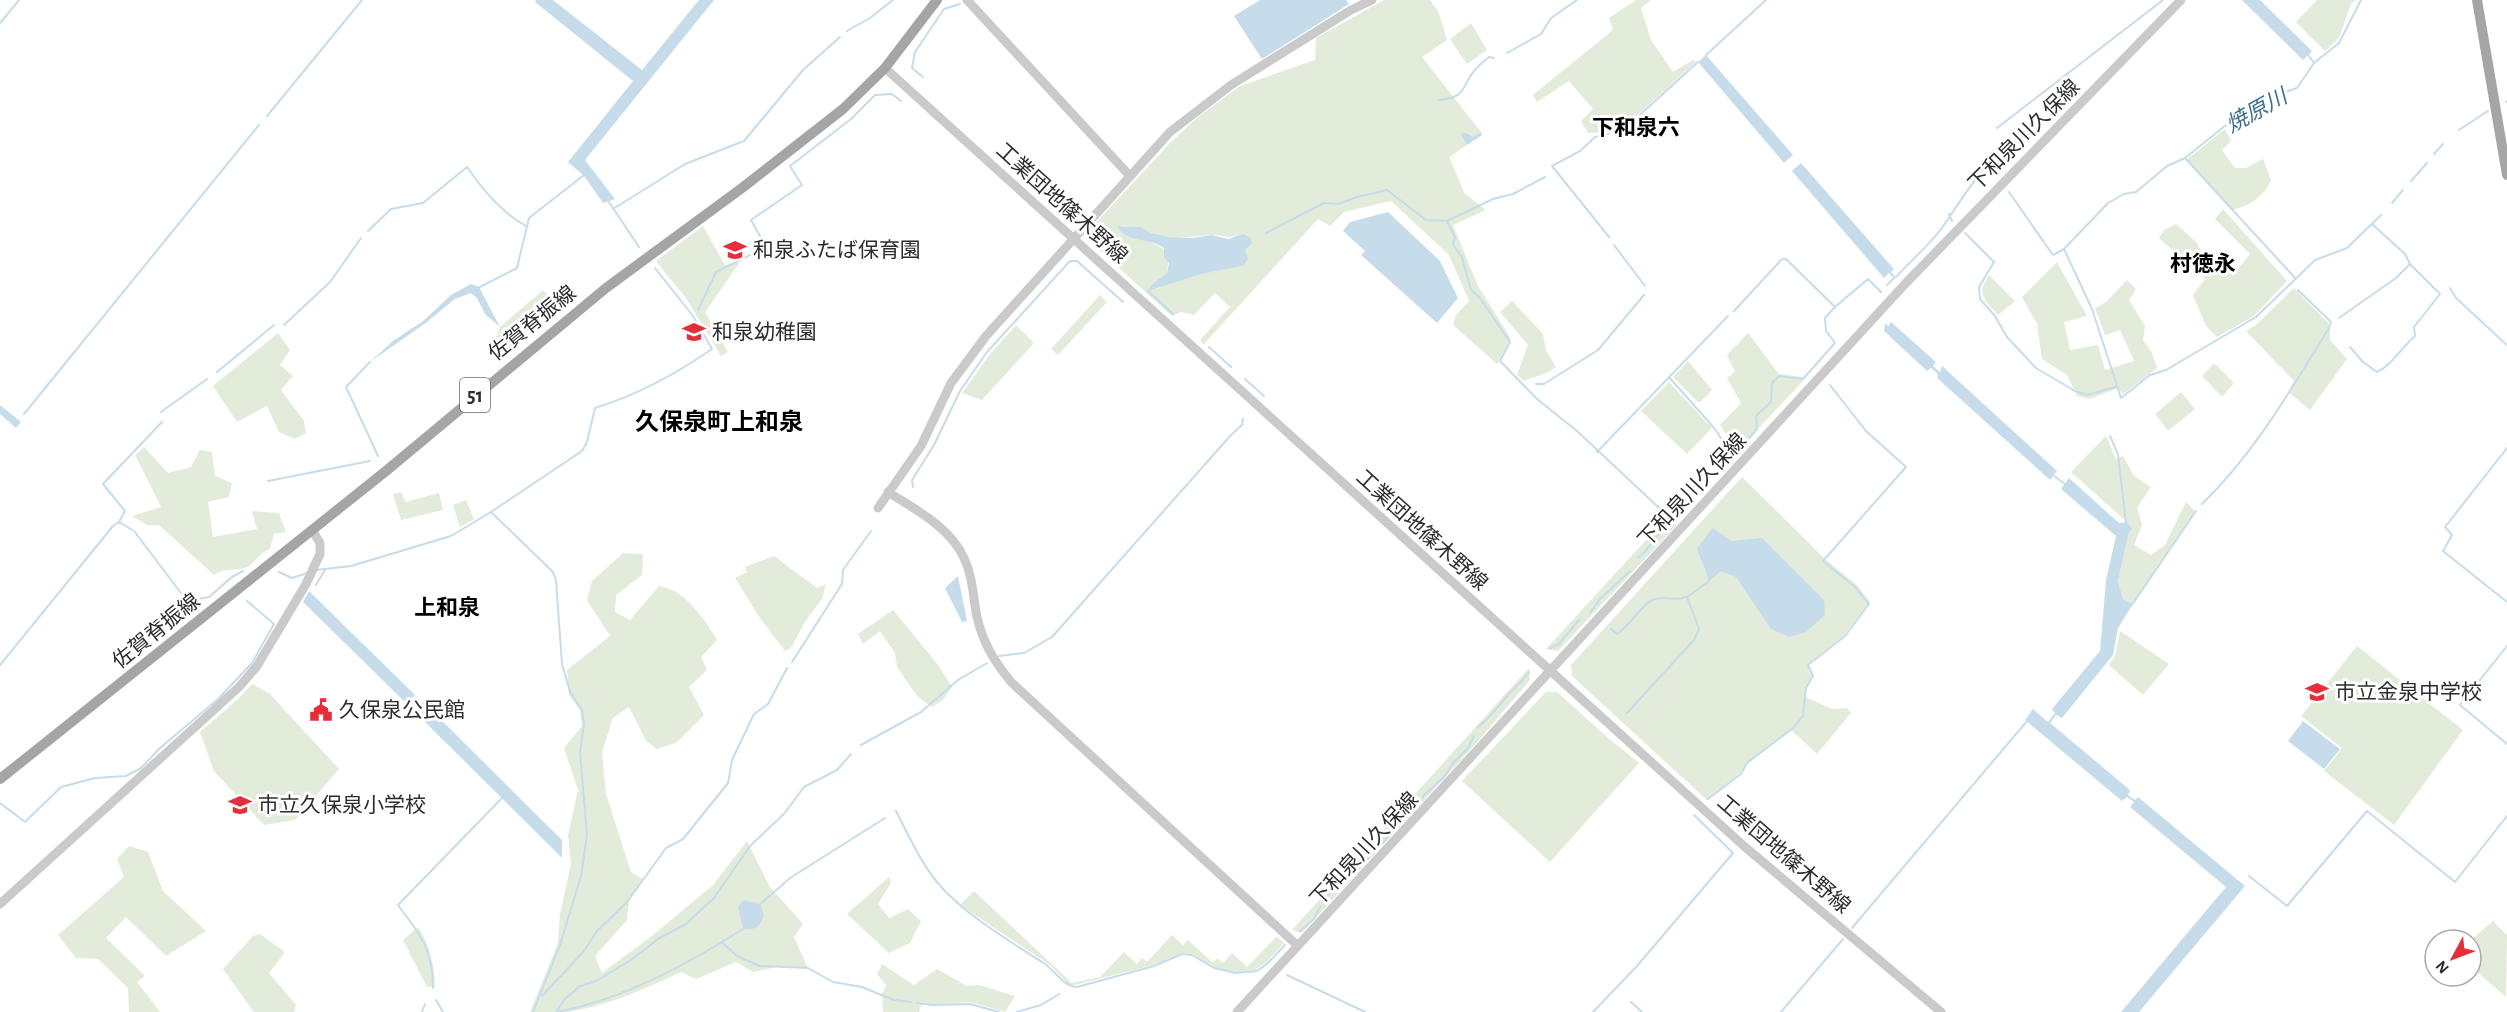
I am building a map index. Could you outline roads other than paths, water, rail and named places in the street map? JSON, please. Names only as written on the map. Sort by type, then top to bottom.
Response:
[{"type":"main road","name":"佐賀脊振線","points":[[0,779],[312,530],[606,288],[742,188],[843,109],[885,68],[938,0]]},
{"type":"main road","points":[[2477,0],[2507,175]]},
{"type":"street","points":[[967,0],[1129,175]]},
{"type":"street","points":[[878,508],[921,446],[951,383],[973,352],[1129,175],[1170,132],[1222,92],[1351,10],[1372,0]]},
{"type":"street","name":"下和泉川久保線","points":[[1238,1012],[1905,284],[2181,0]]},
{"type":"street","name":"工業団地篠木野線","points":[[885,68],[1745,847],[1941,1012]]},
{"type":"street","points":[[888,492],[929,517],[949,536],[964,557],[974,587],[977,616],[983,639],[992,659],[1011,682],[1298,946]]},
{"type":"street","points":[[0,904],[238,687],[257,666],[314,566],[321,548],[312,530]]},
{"type":"water","points":[[536,0],[553,0],[642,70],[699,0],[714,0],[585,160],[615,199],[603,203],[584,176],[568,162],[633,81],[535,2]]},
{"type":"water","points":[[1260,0],[1346,0],[1349,4],[1262,59],[1234,16]]},
{"type":"water","points":[[2242,0],[2260,0],[2312,51],[2303,60]]},
{"type":"water","points":[[1706,55],[1793,155],[1784,163],[1698,62]]},
{"type":"water","points":[[1481,132],[1482,135],[1467,145],[1460,134],[1466,133],[1473,137]]},
{"type":"water","points":[[1801,163],[1894,269],[1891,272],[1896,277],[1894,278],[1889,273],[1884,278],[1792,171]]},
{"type":"water","points":[[1388,212],[1440,261],[1458,298],[1437,323],[1361,255],[1365,251],[1343,231],[1350,222]]},
{"type":"water","points":[[1117,226],[1140,227],[1151,233],[1168,237],[1193,238],[1212,235],[1228,239],[1243,234],[1250,237],[1252,243],[1245,250],[1248,259],[1243,266],[1201,274],[1148,291],[1152,284],[1167,273],[1169,263],[1164,257],[1164,248],[1152,242],[1133,238],[1121,232]]},
{"type":"water","points":[[471,284],[479,287],[500,327],[485,314],[477,298],[471,293],[455,299],[427,322],[370,362],[393,341],[423,321],[451,295]]},
{"type":"water","points":[[1891,322],[1936,362],[1933,366],[1940,372],[1942,366],[2057,471],[2050,480],[1937,378],[1938,374],[1931,368],[1927,371],[1884,331],[1885,323],[1888,326]]},
{"type":"water","points":[[0,405],[21,422],[16,428],[0,414]]},
{"type":"water","points":[[2069,478],[2119,523],[2127,522],[2132,529],[2129,532],[2118,581],[2123,599],[2133,604],[2118,628],[2113,655],[2062,718],[2056,715],[2050,723],[2130,790],[2128,795],[2135,800],[2138,797],[2245,886],[2139,1012],[2121,1012],[2226,887],[2130,807],[2134,802],[2127,797],[2122,801],[2025,720],[2033,709],[2048,722],[2055,713],[2052,709],[2100,651],[2106,580],[2116,536],[2061,489]]},
{"type":"water","points":[[1713,528],[1731,541],[1762,538],[1824,600],[1825,615],[1806,632],[1789,637],[1771,629],[1736,577],[1721,571],[1708,582],[1707,573],[1697,548]]},
{"type":"water","points":[[958,576],[967,621],[962,622],[945,588]]},
{"type":"water","points":[[309,591],[415,695],[406,703],[303,602]]},
{"type":"water","points":[[423,702],[562,840],[562,858],[414,711]]},
{"type":"water","points":[[2303,721],[2340,749],[2324,769],[2288,741]]},
{"type":"water","points":[[744,900],[760,904],[764,915],[759,925],[751,929],[743,929],[738,906]]},
{"type":"waterway","points":[[0,23],[19,0]]},
{"type":"waterway","points":[[267,116],[362,0]]},
{"type":"waterway","points":[[847,31],[870,18],[893,0]]},
{"type":"waterway","points":[[1507,53],[1541,34],[1551,18],[1577,0]]},
{"type":"waterway","points":[[1706,55],[1766,0]]},
{"type":"waterway","points":[[1997,128],[2163,0]]},
{"type":"waterway","name":"焼原川","points":[[2361,0],[2339,43],[2314,63],[2297,88],[2276,95],[2258,109],[2226,125],[2185,158],[2167,166],[2136,192],[2124,194],[2108,203],[2064,249],[2092,309],[2121,398],[2150,375],[2166,370],[2256,317],[2315,260],[2347,248],[2381,215]]},
{"type":"waterway","points":[[923,77],[912,68],[915,52],[944,9],[960,4]]},
{"type":"waterway","points":[[613,209],[685,164],[744,141],[803,70],[840,37]]},
{"type":"waterway","points":[[2307,53],[2314,63]]},
{"type":"waterway","points":[[1438,100],[1459,94],[1477,67],[1489,57],[1494,58]]},
{"type":"waterway","points":[[1609,237],[1552,166],[1580,151],[1595,137],[1611,133],[1631,123],[1698,62]]},
{"type":"waterway","points":[[698,310],[716,272],[766,247],[751,220],[802,185],[790,166],[851,119],[875,95],[892,94],[901,101]]},
{"type":"waterway","points":[[2459,130],[2488,111]]},
{"type":"waterway","points":[[24,414],[259,125]]},
{"type":"waterway","points":[[2434,154],[2443,144]]},
{"type":"waterway","points":[[2185,158],[2296,279]]},
{"type":"waterway","points":[[1896,277],[1939,232],[1972,184],[1991,162],[1998,173]]},
{"type":"waterway","points":[[2411,181],[2427,163]]},
{"type":"waterway","points":[[368,231],[391,209],[423,203],[467,167],[493,200],[526,226]]},
{"type":"waterway","points":[[478,288],[517,268],[529,218],[584,175]]},
{"type":"waterway","points":[[1266,233],[1324,203],[1338,204],[1387,190],[1426,220],[1447,221],[1493,199],[1513,194],[1545,177]]},
{"type":"waterway","points":[[2392,203],[2403,190]]},
{"type":"waterway","points":[[2009,192],[2053,255],[2064,249]]},
{"type":"waterway","points":[[607,199],[639,247]]},
{"type":"waterway","points":[[1949,214],[1952,221]]},
{"type":"waterway","points":[[1447,221],[1455,237],[1453,245],[1462,257],[1471,290],[1480,298],[1510,342],[1500,361],[1537,399],[1577,431],[1672,520],[1638,558]]},
{"type":"waterway","points":[[2350,347],[2363,362],[2377,372],[2392,361],[2415,336],[2414,327],[2440,294],[2410,264],[2405,254],[2372,224]]},
{"type":"waterway","points":[[1965,233],[1994,262],[1979,287],[1980,299],[1995,316],[2007,337],[2036,368],[2075,391],[2087,395],[2116,387]]},
{"type":"waterway","points":[[284,325],[330,282],[361,238]]},
{"type":"waterway","points":[[1614,245],[1645,286]]},
{"type":"waterway","points":[[1734,311],[1782,259],[1786,259],[1835,307]]},
{"type":"waterway","points":[[913,487],[912,480],[934,445],[960,391],[987,352],[1070,261],[1077,261],[1123,302]]},
{"type":"waterway","points":[[2339,318],[2396,278],[2410,264]]},
{"type":"waterway","points":[[316,570],[351,566],[451,536],[582,451],[587,442],[595,408],[656,383],[712,349],[693,316],[655,268]]},
{"type":"waterway","points":[[1887,285],[1894,278]]},
{"type":"waterway","points":[[1669,377],[1715,429],[1732,455],[1757,429],[1756,416],[1771,402],[1772,383],[1779,376],[1803,379],[1835,343],[1826,331],[1825,318],[1835,307],[1868,279],[1881,292]]},
{"type":"waterway","points":[[2450,288],[2456,298],[2507,345]]},
{"type":"waterway","points":[[2202,504],[2239,464],[2255,442],[2329,328],[2331,322],[2298,290]]},
{"type":"waterway","points":[[1148,291],[1173,314]]},
{"type":"waterway","points":[[1536,384],[1544,384],[1598,350],[1644,295]]},
{"type":"waterway","points":[[1597,452],[1728,316]]},
{"type":"waterway","points":[[217,372],[274,325]]},
{"type":"waterway","points":[[1209,347],[1231,367]]},
{"type":"waterway","points":[[370,362],[346,387],[378,456]]},
{"type":"waterway","points":[[161,412],[207,379]]},
{"type":"waterway","points":[[1245,379],[1264,396]]},
{"type":"waterway","points":[[1708,799],[1741,774],[1747,763],[1792,729],[1803,716],[1806,688],[1813,676],[1808,665],[1845,636],[1869,604],[1855,587],[1823,561],[1906,467],[1866,431],[1830,385]]},
{"type":"waterway","points":[[999,656],[1024,653],[1052,637],[1242,425],[1243,419]]},
{"type":"waterway","points":[[119,522],[125,511],[103,484],[162,422]]},
{"type":"waterway","points":[[2110,436],[2118,454],[2126,524]]},
{"type":"waterway","points":[[2507,448],[2445,527],[2452,535],[2443,551],[2507,602]]},
{"type":"waterway","points":[[268,481],[370,461]]},
{"type":"waterway","points":[[2054,476],[2065,484]]},
{"type":"waterway","points":[[2132,605],[2196,511]]},
{"type":"waterway","points":[[492,513],[553,572],[556,580],[562,664],[570,692],[582,710],[584,724],[580,753],[587,835],[581,876],[560,945],[533,1012]]},
{"type":"waterway","points":[[0,665],[113,526],[119,522],[134,531],[187,601],[209,597],[232,577],[243,571]]},
{"type":"waterway","points":[[792,662],[842,584],[843,570],[871,531]]},
{"type":"waterway","points":[[316,585],[325,570]]},
{"type":"waterway","points":[[1590,613],[1600,599],[1630,571]]},
{"type":"waterway","points":[[279,572],[292,578],[308,573]]},
{"type":"waterway","points":[[1627,713],[1694,640],[1699,629],[1687,597],[1708,582]]},
{"type":"waterway","points":[[1611,629],[1617,634],[1652,600],[1686,597]]},
{"type":"waterway","points":[[0,803],[25,822],[61,787],[95,778],[126,776],[141,768],[160,748],[218,699],[252,663],[274,624],[247,601]]},
{"type":"waterway","points":[[1550,648],[1558,645],[1579,620]]},
{"type":"waterway","points":[[2507,646],[2460,705],[2507,744]]},
{"type":"waterway","points":[[861,745],[921,712],[958,680],[987,663]]},
{"type":"waterway","points":[[542,996],[583,952],[597,931],[627,902],[666,848],[683,839],[728,783],[732,760],[754,714],[768,704],[787,668]]},
{"type":"waterway","points":[[1478,727],[1529,672]]},
{"type":"waterway","points":[[1852,928],[2027,721]]},
{"type":"waterway","points":[[1362,864],[1414,810],[1424,795],[1444,777],[1453,763],[1468,748],[1474,736]]},
{"type":"waterway","points":[[556,1012],[564,1000],[580,986],[596,981],[631,960],[658,939],[686,924],[714,898],[750,846],[784,814],[804,787],[837,770],[851,754]]},
{"type":"waterway","points":[[433,988],[428,952],[419,934],[398,905],[502,798]]},
{"type":"waterway","points":[[896,811],[923,862],[936,881],[955,901],[979,921],[1045,964],[1072,986],[1077,987],[1154,966],[1182,954],[1192,955],[1214,968],[1236,973],[1257,971],[1285,945]]},
{"type":"waterway","points":[[2249,876],[2287,906],[2367,811],[2455,882],[2507,816]]},
{"type":"waterway","points":[[1593,1012],[1637,966],[1733,853],[1694,815]]},
{"type":"waterway","points":[[758,906],[790,878],[885,818]]},
{"type":"waterway","points":[[1324,899],[1354,870]]},
{"type":"waterway","points":[[1300,931],[1314,919],[1320,907]]},
{"type":"waterway","points":[[557,1012],[630,990],[677,968],[743,929]]},
{"type":"waterway","points":[[1781,1012],[1843,939]]},
{"type":"waterway","points":[[722,942],[737,956],[760,966],[808,968],[833,982],[862,987],[894,1000],[911,1002]]},
{"type":"waterway","points":[[1287,975],[1365,1012]]},
{"type":"waterway","points":[[1017,1012],[1041,1005],[1059,994]]},
{"type":"waterway","points":[[436,1000],[443,1012]]},
{"type":"waterway","points":[[1631,1002],[1642,1012]]},
{"type":"waterway","points":[[917,1003],[970,1004],[999,1012]]},
{"type":"waterway","points":[[422,1012],[425,1004]]},
{"type":"place","name":"和泉ふたば保育園","points":[[735,250]]},
{"type":"place","name":"和泉幼稚園","points":[[694,332]]},
{"type":"place","name":"市立金泉中学校","points":[[2317,692]]},
{"type":"place","name":"久保泉公民館","points":[[321,710]]},
{"type":"place","name":"市立久保泉小学校","points":[[240,805]]},
{"type":"district","name":"下和泉六","points":[[1636,127]]},
{"type":"district","name":"村徳永","points":[[2203,263]]},
{"type":"district","name":"久保泉町上和泉","points":[[719,422]]},
{"type":"district","name":"上和泉","points":[[447,607]]}]
